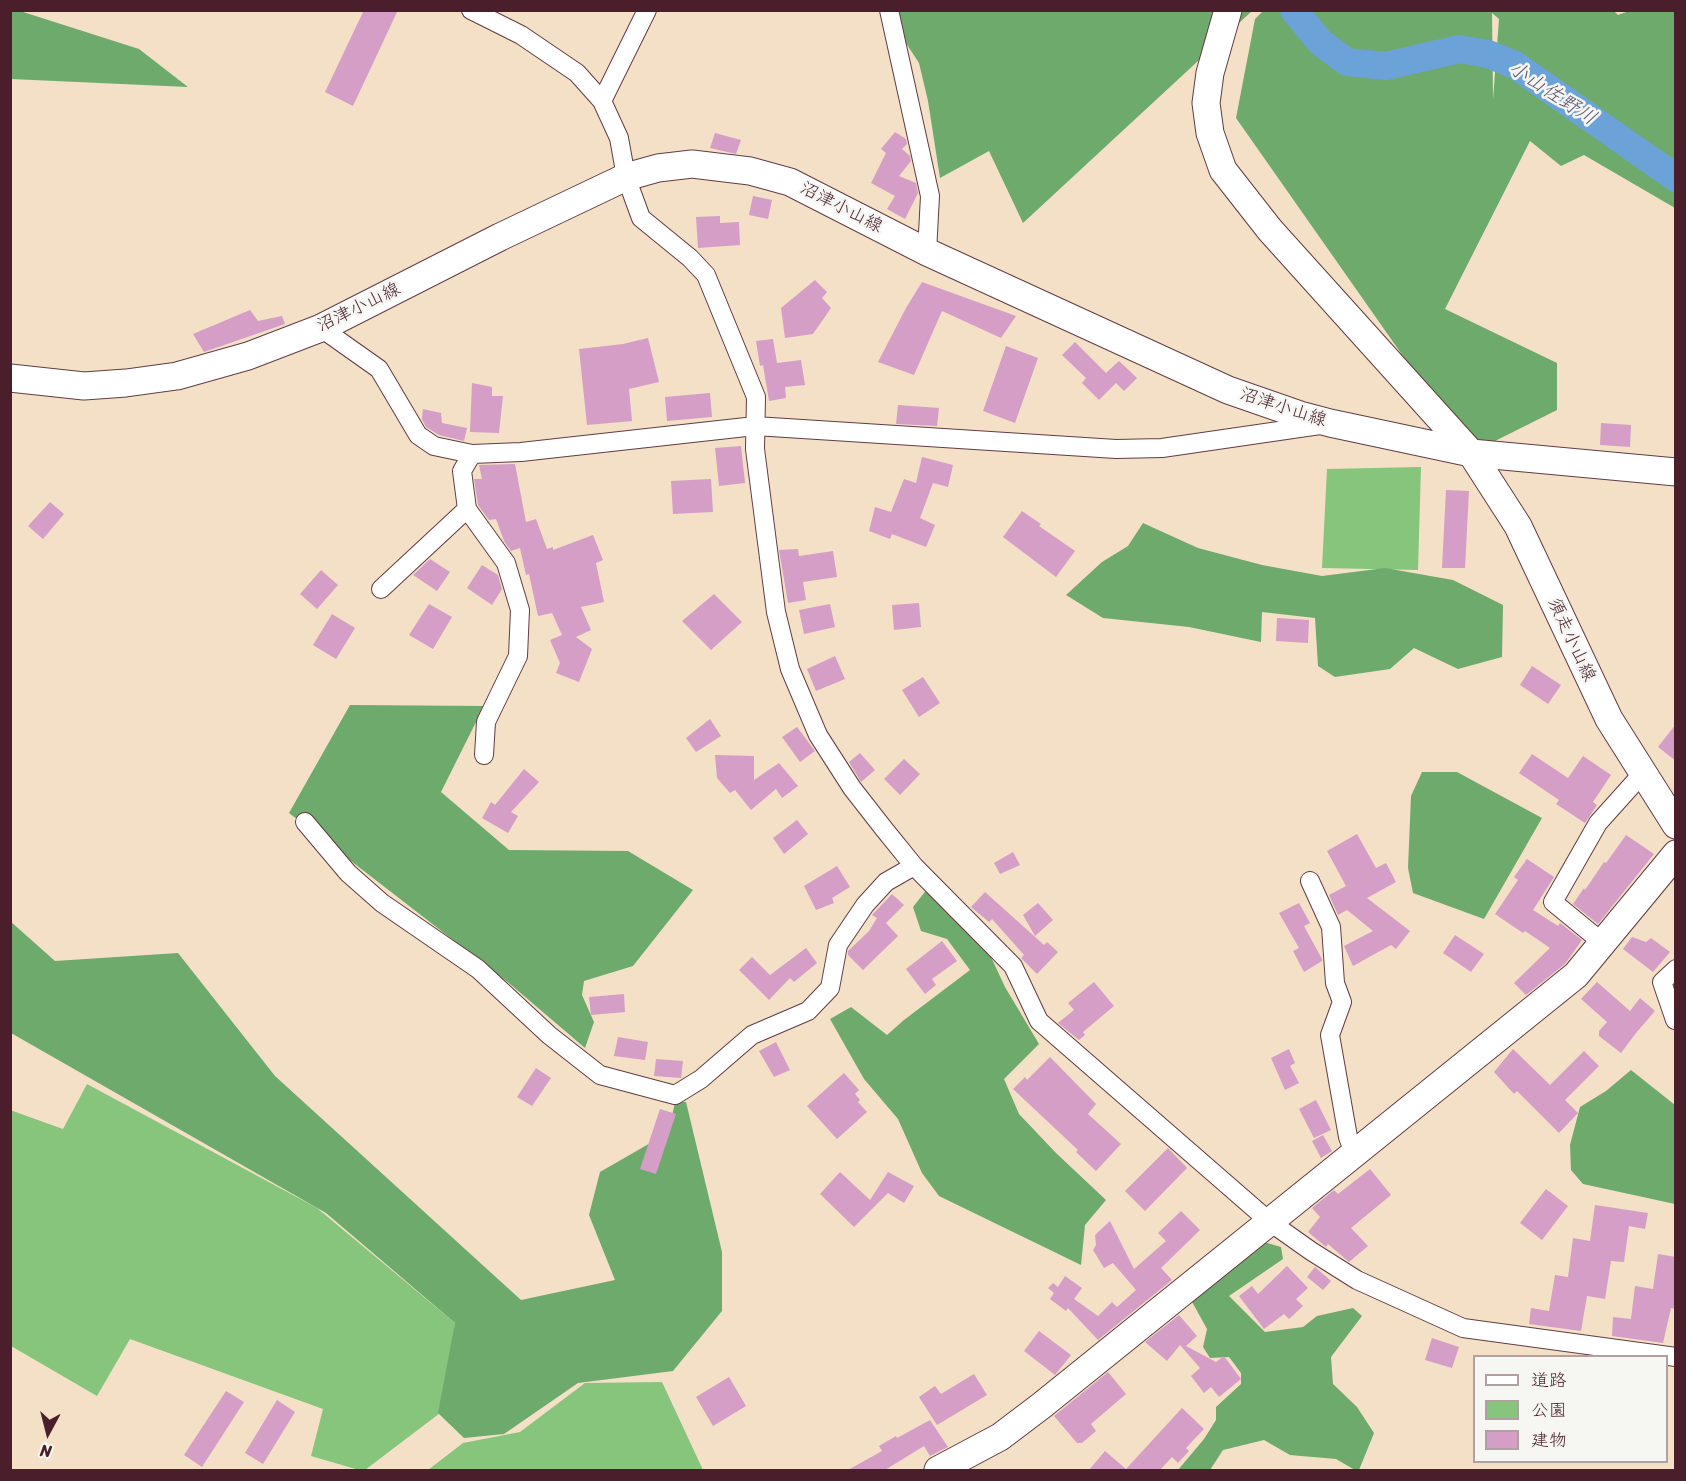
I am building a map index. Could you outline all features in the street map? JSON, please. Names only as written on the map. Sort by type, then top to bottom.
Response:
[{"type":"main road","name":"須走小山線","points":[[1228,10],[1210,74],[1206,103],[1210,133],[1223,170],[1269,230],[1471,453],[1518,526],[1609,719],[1676,825]]},
{"type":"main road","name":"沼津小山線","points":[[10,378],[84,386],[126,383],[177,376],[248,356],[321,327],[626,177],[658,168],[692,164],[750,171],[790,182],[927,252],[1228,390],[1300,415],[1471,453],[1676,472]]},
{"type":"main road","points":[[938,1470],[1000,1437],[1041,1406],[1576,975],[1676,854]]},
{"type":"street","points":[[471,10],[521,36],[577,73],[602,101],[619,138],[626,177],[641,218],[690,258],[706,275],[756,397],[755,449],[776,612],[790,669],[818,735],[846,780],[914,866],[1013,966],[1039,1021],[1270,1222],[1357,1280],[1463,1328],[1661,1355]]},
{"type":"street","points":[[602,101],[647,10]]},
{"type":"street","points":[[889,10],[930,196],[927,252]]},
{"type":"street","points":[[321,327],[379,369],[418,435],[434,446],[472,454],[522,452],[755,426],[1116,449],[1162,448],[1330,423]]},
{"type":"street","points":[[472,454],[462,471],[467,509],[506,563],[520,610],[518,656],[486,722],[484,755]]},
{"type":"street","points":[[381,589],[467,509]]},
{"type":"street","points":[[1603,943],[1553,902],[1598,823],[1642,774]]},
{"type":"street","points":[[305,822],[348,873],[382,903],[478,969],[549,1035],[600,1075],[675,1095],[701,1079],[752,1035],[808,1011],[830,988],[838,945],[865,905],[886,882],[914,866]]},
{"type":"street","points":[[1310,881],[1331,927],[1335,983],[1342,1002],[1330,1035],[1348,1137],[1354,1153]]},
{"type":"street","points":[[1674,1020],[1662,982],[1676,969]]},
{"type":"green space","points":[[1613,10],[1618,15],[1629,11],[1675,11],[1675,208],[1584,155],[1561,166],[1530,141],[1445,309],[1557,363],[1557,410],[1471,453],[1236,118],[1255,19],[1263,11]],"holes":[[[1492,13],[1499,19],[1493,100]]]},
{"type":"green space","points":[[11,11],[20,11],[139,49],[188,87],[11,79]]},
{"type":"green space","points":[[885,11],[1252,11],[1023,223],[989,151],[940,178],[928,101],[919,63]]},
{"type":"green space","points":[[1421,467],[1418,570],[1322,568],[1327,469]]},
{"type":"green space","points":[[1143,523],[1198,548],[1262,565],[1322,576],[1385,568],[1453,580],[1503,605],[1502,657],[1458,669],[1414,648],[1390,669],[1335,677],[1318,666],[1315,618],[1262,612],[1261,642],[1189,627],[1103,618],[1066,595],[1102,562],[1128,546]]},
{"type":"green space","points":[[350,705],[484,706],[441,792],[509,850],[628,851],[693,890],[633,966],[584,981],[582,995],[594,1022],[585,1048],[510,984],[289,813]]},
{"type":"green space","points":[[1422,772],[1457,772],[1542,818],[1484,919],[1413,893],[1408,868],[1411,796]]},
{"type":"green space","points":[[928,888],[991,957],[1005,987],[1039,1044],[1004,1079],[1019,1114],[1106,1200],[1085,1225],[1081,1265],[939,1196],[922,1173],[898,1119],[864,1079],[830,1019],[851,1007],[887,1035],[970,970],[947,939],[921,931],[913,907]]},
{"type":"green space","points":[[10,921],[55,961],[178,953],[275,1076],[521,1300],[615,1280],[589,1215],[600,1172],[659,1138],[668,1136],[675,1102],[686,1102],[722,1252],[722,1311],[673,1371],[578,1383],[504,1434],[464,1438],[438,1413],[455,1323],[326,1213],[11,1033]]},
{"type":"green space","points":[[1631,1070],[1675,1105],[1675,1204],[1583,1184],[1571,1170],[1570,1145],[1580,1107],[1606,1091]]},
{"type":"green space","points":[[87,1084],[317,1208],[455,1323],[444,1410],[365,1470],[359,1470],[311,1456],[323,1409],[130,1339],[97,1396],[11,1346],[10,1110],[63,1129]]},
{"type":"green space","points":[[1264,1242],[1281,1247],[1283,1259],[1229,1296],[1265,1332],[1303,1327],[1317,1316],[1353,1308],[1362,1316],[1331,1357],[1333,1384],[1357,1407],[1374,1433],[1359,1470],[1336,1459],[1290,1455],[1264,1440],[1223,1450],[1210,1470],[1178,1470],[1204,1439],[1216,1420],[1216,1407],[1241,1384],[1241,1373],[1229,1357],[1210,1358],[1203,1347],[1207,1329],[1191,1300]]},
{"type":"green space","points":[[662,1382],[703,1470],[428,1470],[463,1443],[520,1432],[585,1383]]},
{"type":"building","points":[[364,10],[398,10],[353,106],[325,92]]},
{"type":"building","points":[[895,132],[906,139],[907,144],[902,149],[910,156],[911,161],[899,176],[916,183],[918,193],[905,219],[887,209],[895,196],[871,183],[886,153],[881,149]]},
{"type":"building","points":[[715,133],[741,140],[736,154],[710,148]]},
{"type":"building","points":[[753,196],[772,200],[768,219],[749,215]]},
{"type":"building","points":[[720,216],[720,223],[739,222],[740,245],[698,248],[696,217]]},
{"type":"building","points":[[815,280],[827,292],[822,298],[831,308],[813,334],[785,338],[781,308]]},
{"type":"building","points":[[922,282],[1016,316],[1001,338],[942,311],[914,375],[878,362]]},
{"type":"building","points":[[250,310],[258,321],[282,316],[285,324],[204,352],[193,334]]},
{"type":"building","points":[[648,338],[659,382],[629,389],[632,421],[587,425],[579,349],[623,344]]},
{"type":"building","points":[[773,339],[777,363],[801,360],[805,385],[785,387],[786,398],[769,401],[756,341]]},
{"type":"building","points":[[1075,342],[1106,373],[1119,361],[1137,378],[1124,391],[1116,383],[1099,400],[1082,383],[1086,378],[1062,355]]},
{"type":"building","points":[[1006,346],[1038,358],[1015,423],[983,411]]},
{"type":"building","points":[[472,383],[492,387],[492,396],[503,396],[499,433],[470,432]]},
{"type":"building","points":[[710,393],[712,417],[667,421],[665,397]]},
{"type":"building","points":[[898,405],[939,408],[937,426],[896,424]]},
{"type":"building","points":[[423,409],[441,413],[442,423],[467,428],[464,441],[439,435],[426,427],[422,419]]},
{"type":"building","points":[[1601,423],[1631,425],[1630,447],[1600,445]]},
{"type":"building","points":[[741,446],[745,483],[719,486],[715,448]]},
{"type":"building","points":[[922,457],[953,465],[948,487],[933,483],[920,518],[935,525],[926,547],[892,534],[890,539],[869,531],[875,507],[891,512],[904,479],[916,483]]},
{"type":"building","points":[[515,464],[526,522],[536,519],[547,549],[553,547],[553,550],[593,535],[603,560],[596,563],[604,602],[581,607],[591,630],[576,637],[592,649],[579,682],[556,673],[560,663],[550,640],[562,635],[552,613],[538,616],[529,574],[526,575],[520,548],[511,551],[504,541],[496,519],[489,520],[478,505],[474,479],[482,479],[479,465]]},
{"type":"building","points":[[711,479],[713,512],[673,514],[671,481]]},
{"type":"building","points":[[1446,490],[1469,491],[1465,568],[1442,568]]},
{"type":"building","points":[[50,502],[64,514],[43,539],[28,526]]},
{"type":"building","points":[[1022,511],[1075,551],[1056,577],[1003,537]]},
{"type":"building","points":[[798,549],[799,556],[833,551],[837,577],[803,582],[806,600],[788,603],[779,550]]},
{"type":"building","points":[[430,559],[450,572],[437,591],[413,575]]},
{"type":"building","points":[[482,565],[498,575],[502,589],[492,605],[467,588]]},
{"type":"building","points":[[321,570],[338,585],[317,609],[300,594]]},
{"type":"building","points":[[714,594],[742,622],[711,650],[682,621]]},
{"type":"building","points":[[919,603],[921,627],[894,630],[892,605]]},
{"type":"building","points":[[429,604],[452,617],[433,649],[409,635]]},
{"type":"building","points":[[830,604],[835,627],[804,634],[799,610]]},
{"type":"building","points":[[332,614],[355,628],[336,659],[313,645]]},
{"type":"building","points":[[1277,618],[1309,620],[1308,643],[1276,641]]},
{"type":"building","points":[[835,656],[845,679],[816,691],[807,669]]},
{"type":"building","points":[[1532,666],[1561,685],[1548,704],[1520,685]]},
{"type":"building","points":[[923,677],[940,703],[919,717],[902,690]]},
{"type":"building","points":[[710,719],[721,736],[696,752],[686,738]]},
{"type":"building","points":[[1676,724],[1676,761],[1658,747]]},
{"type":"building","points":[[797,727],[815,751],[800,762],[782,737]]},
{"type":"building","points":[[860,753],[875,770],[861,782],[849,762]]},
{"type":"building","points":[[1532,754],[1568,778],[1583,756],[1611,775],[1593,802],[1597,805],[1585,823],[1556,804],[1559,800],[1519,773]]},
{"type":"building","points":[[715,755],[754,756],[754,780],[779,763],[798,786],[782,798],[776,789],[751,810],[735,790],[730,793],[717,778]]},
{"type":"building","points":[[904,759],[920,774],[900,795],[884,779]]},
{"type":"building","points":[[524,769],[539,782],[511,812],[518,816],[508,833],[482,818],[491,802],[495,805]]},
{"type":"building","points":[[797,820],[808,834],[784,854],[773,838]]},
{"type":"building","points":[[1357,834],[1376,868],[1386,863],[1396,882],[1367,898],[1410,931],[1396,949],[1391,945],[1353,966],[1344,946],[1373,931],[1347,910],[1338,915],[1329,895],[1346,886],[1327,851]]},
{"type":"building","points":[[1626,835],[1654,854],[1598,924],[1573,904]]},
{"type":"building","points":[[1013,852],[1020,865],[1000,874],[994,863]]},
{"type":"building","points":[[1527,859],[1554,877],[1533,910],[1558,926],[1560,923],[1582,940],[1565,964],[1526,995],[1514,983],[1550,948],[1495,914],[1518,880],[1514,877]]},
{"type":"building","points":[[837,866],[850,887],[832,898],[834,903],[816,910],[804,886]]},
{"type":"building","points":[[985,892],[1044,945],[1047,942],[1058,952],[1037,974],[1021,958],[1024,955],[992,919],[989,922],[971,907]]},
{"type":"building","points":[[892,894],[904,905],[886,923],[898,936],[863,970],[848,955],[848,951],[869,931],[877,918],[872,915]]},
{"type":"building","points":[[1038,903],[1053,920],[1035,936],[1023,915]]},
{"type":"building","points":[[1299,903],[1310,923],[1304,926],[1322,959],[1304,972],[1293,951],[1299,948],[1279,913]]},
{"type":"building","points":[[1455,935],[1484,954],[1471,972],[1443,953]]},
{"type":"building","points":[[1632,937],[1646,942],[1651,938],[1670,952],[1653,972],[1623,949]]},
{"type":"building","points":[[942,941],[957,961],[932,979],[936,985],[925,994],[906,969]]},
{"type":"building","points":[[806,948],[817,963],[794,982],[790,978],[769,1000],[739,970],[752,957],[770,975]]},
{"type":"building","points":[[1094,982],[1114,1006],[1083,1032],[1085,1035],[1079,1040],[1058,1023],[1074,1010],[1068,1003]]},
{"type":"building","points":[[1597,982],[1630,1011],[1640,998],[1655,1011],[1621,1053],[1599,1036],[1599,1031],[1607,1022],[1581,999]]},
{"type":"building","points":[[624,994],[625,1012],[591,1015],[589,997]]},
{"type":"building","points":[[618,1037],[648,1042],[645,1060],[614,1056]]},
{"type":"building","points":[[776,1042],[790,1070],[774,1077],[759,1051]]},
{"type":"building","points":[[1289,1049],[1295,1063],[1290,1066],[1299,1083],[1285,1090],[1271,1058]]},
{"type":"building","points":[[1513,1049],[1550,1085],[1584,1051],[1599,1066],[1565,1100],[1578,1113],[1559,1133],[1517,1091],[1514,1094],[1494,1072]]},
{"type":"building","points":[[1050,1057],[1096,1104],[1088,1114],[1121,1144],[1096,1171],[1076,1152],[1078,1150],[1013,1089],[1025,1077],[1027,1080]]},
{"type":"building","points":[[656,1059],[683,1061],[681,1078],[654,1076]]},
{"type":"building","points":[[536,1068],[551,1078],[532,1106],[517,1097]]},
{"type":"building","points":[[844,1073],[859,1090],[855,1094],[860,1100],[858,1102],[867,1112],[837,1139],[807,1106]]},
{"type":"building","points":[[1316,1100],[1331,1130],[1314,1138],[1299,1109]]},
{"type":"building","points":[[660,1109],[676,1114],[656,1174],[640,1169]]},
{"type":"building","points":[[1323,1135],[1332,1151],[1321,1158],[1312,1141]]},
{"type":"building","points":[[1168,1148],[1187,1168],[1145,1211],[1125,1191]]},
{"type":"building","points":[[1370,1169],[1391,1195],[1351,1228],[1368,1246],[1349,1262],[1328,1244],[1326,1247],[1308,1232],[1320,1217],[1312,1208],[1334,1190],[1338,1194]]},
{"type":"building","points":[[840,1172],[870,1200],[888,1172],[914,1186],[904,1203],[888,1193],[854,1227],[820,1194]]},
{"type":"building","points":[[1546,1189],[1568,1206],[1542,1240],[1520,1223]]},
{"type":"building","points":[[1595,1205],[1648,1213],[1645,1229],[1629,1226],[1624,1262],[1611,1261],[1605,1299],[1587,1296],[1581,1331],[1529,1324],[1531,1308],[1549,1311],[1555,1275],[1568,1277],[1573,1238],[1590,1241]]},
{"type":"building","points":[[1181,1211],[1200,1230],[1161,1268],[1172,1280],[1098,1340],[1068,1308],[1066,1311],[1050,1299],[1054,1293],[1048,1288],[1053,1283],[1058,1287],[1065,1276],[1082,1288],[1074,1299],[1098,1316],[1112,1302],[1117,1307],[1136,1290],[1113,1263],[1104,1268],[1093,1250],[1096,1245],[1095,1235],[1110,1221],[1134,1269],[1166,1241],[1158,1233]]},
{"type":"building","points":[[1658,1254],[1676,1257],[1676,1309],[1671,1308],[1663,1343],[1612,1336],[1613,1317],[1631,1319],[1635,1286],[1653,1289]]},
{"type":"building","points":[[1287,1266],[1308,1288],[1296,1299],[1303,1306],[1289,1319],[1284,1314],[1264,1329],[1239,1296],[1252,1286],[1258,1294]]},
{"type":"building","points":[[1315,1267],[1331,1281],[1323,1290],[1307,1277]]},
{"type":"building","points":[[1179,1315],[1197,1336],[1186,1346],[1216,1362],[1224,1356],[1241,1379],[1219,1397],[1211,1387],[1204,1393],[1191,1376],[1200,1368],[1180,1345],[1167,1361],[1145,1342]]},
{"type":"building","points":[[1039,1331],[1071,1355],[1055,1375],[1024,1351]]},
{"type":"building","points":[[1432,1338],[1459,1347],[1452,1368],[1425,1360]]},
{"type":"building","points":[[1108,1372],[1126,1394],[1091,1424],[1096,1431],[1082,1443],[1077,1443],[1054,1416]]},
{"type":"building","points":[[974,1374],[987,1395],[937,1425],[919,1397],[935,1386],[941,1394]]},
{"type":"building","points":[[729,1377],[746,1406],[713,1426],[696,1397]]},
{"type":"building","points":[[226,1391],[244,1402],[202,1467],[184,1455]]},
{"type":"building","points":[[277,1400],[295,1412],[263,1464],[245,1453]]},
{"type":"building","points":[[1182,1408],[1204,1429],[1186,1448],[1189,1451],[1178,1463],[1172,1457],[1160,1470],[1089,1470],[1105,1451],[1126,1469]]},
{"type":"building","points":[[930,1420],[948,1447],[930,1456],[924,1446],[885,1470],[848,1470],[882,1451],[879,1446]]},
{"type":"waterway","name":"小山佐野川","points":[[1294,10],[1320,42],[1347,62],[1386,66],[1459,49],[1488,54],[1515,65],[1676,178]]}]
